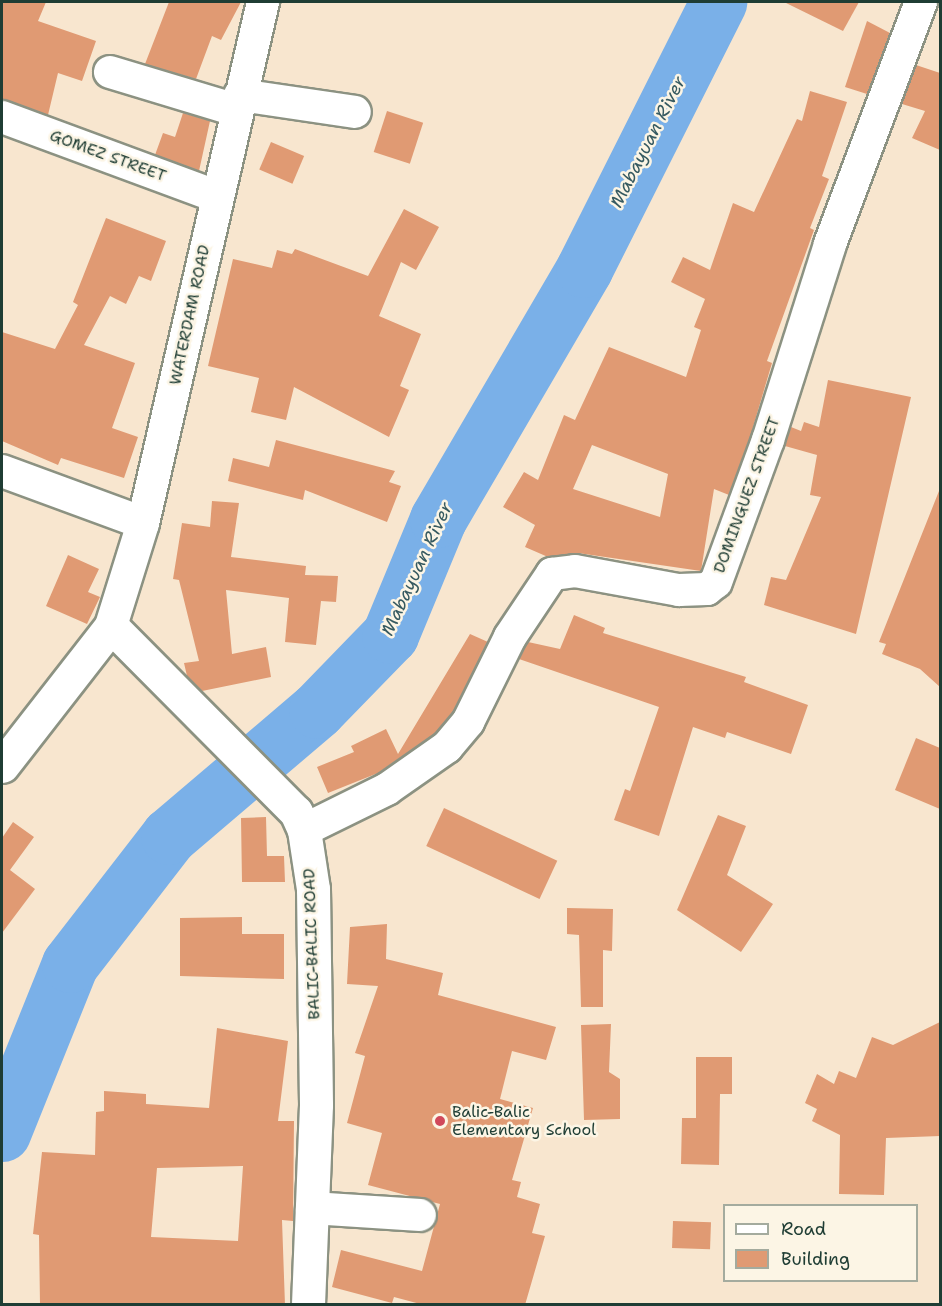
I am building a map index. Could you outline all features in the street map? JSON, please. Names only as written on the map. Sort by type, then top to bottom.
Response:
[{"type":"main road","name":"BALIC-BALIC ROAD","points":[[111,626],[161,679],[265,777],[304,830],[313,889],[312,1208],[308,1305]]},
{"type":"main road","points":[[2,766],[111,626]]},
{"type":"street","name":"WATERDAM ROAD","points":[[111,626],[142,523],[215,195],[262,2]]},
{"type":"street","name":"DOMINGUEZ STREET","points":[[304,830],[387,789],[447,747],[468,722],[510,637],[552,574],[575,570],[679,590],[707,589],[716,582],[768,440],[830,244],[921,2]]},
{"type":"street","points":[[110,72],[238,103],[355,112]]},
{"type":"street","name":"GOMEZ STREET","points":[[2,117],[215,195]]},
{"type":"street","points":[[2,471],[142,523]]},
{"type":"street","points":[[312,1208],[420,1215]]},
{"type":"building","points":[[2,2],[46,2],[38,21],[96,41],[82,81],[58,73],[48,115],[2,99]]},
{"type":"building","points":[[169,2],[241,2],[221,40],[212,36],[196,79],[145,64]]},
{"type":"building","points":[[784,2],[859,2],[843,31]]},
{"type":"building","points":[[867,21],[890,33],[867,94],[845,87]]},
{"type":"building","points":[[916,65],[940,73],[940,150],[912,138],[925,111],[902,104]]},
{"type":"building","points":[[810,91],[847,102],[822,176],[829,179],[810,228],[814,230],[767,361],[772,363],[751,434],[729,495],[714,489],[701,571],[578,553],[548,557],[525,547],[535,525],[503,507],[524,472],[538,480],[564,415],[575,420],[609,347],[686,377],[701,330],[694,327],[705,299],[671,282],[683,257],[710,270],[733,203],[754,212],[797,119],[802,121]],"holes":[[[592,445],[668,474],[660,517],[573,489]]]},
{"type":"building","points":[[387,111],[423,123],[410,164],[374,152]]},
{"type":"building","points":[[183,113],[210,121],[199,171],[155,155],[163,133],[175,137]]},
{"type":"building","points":[[271,142],[304,156],[292,184],[259,170]]},
{"type":"building","points":[[404,209],[439,227],[416,270],[401,262],[379,316],[421,334],[400,386],[409,390],[389,437],[294,387],[286,420],[251,412],[259,378],[208,366],[233,259],[272,268],[277,250],[292,254],[295,249],[368,276]]},
{"type":"building","points":[[106,218],[166,241],[151,281],[139,276],[126,304],[110,296],[84,345],[135,363],[112,428],[138,437],[124,478],[61,458],[58,465],[2,441],[2,332],[55,349],[78,305],[73,302]]},
{"type":"building","points":[[828,380],[911,397],[856,634],[764,605],[771,577],[786,580],[821,497],[810,495],[817,455],[785,446],[791,427],[801,431],[804,422],[819,427]]},
{"type":"building","points":[[276,440],[395,471],[389,482],[401,486],[387,522],[305,490],[303,500],[228,481],[233,458],[269,467]]},
{"type":"building","points":[[939,491],[940,687],[920,669],[882,654],[886,644],[879,642]]},
{"type":"building","points":[[212,501],[239,503],[231,557],[306,566],[305,575],[338,576],[336,602],[321,601],[316,645],[285,642],[289,598],[226,590],[232,654],[266,647],[271,677],[202,691],[187,676],[184,663],[199,661],[179,580],[173,579],[182,523],[210,527]]},
{"type":"building","points":[[68,555],[99,569],[88,592],[100,597],[87,624],[46,606]]},
{"type":"building","points":[[574,615],[605,628],[603,633],[746,677],[744,682],[808,705],[791,754],[727,732],[725,738],[693,727],[659,836],[614,820],[625,789],[630,791],[659,707],[519,659],[528,642],[560,649]]},
{"type":"building","points":[[470,634],[488,642],[453,712],[435,734],[378,773],[328,793],[317,767],[354,752],[351,746],[386,729],[398,754]]},
{"type":"building","points":[[916,738],[940,748],[940,809],[895,790]]},
{"type":"building","points":[[444,808],[557,861],[540,899],[426,846]]},
{"type":"building","points":[[718,815],[746,826],[727,875],[773,904],[741,952],[677,910]]},
{"type":"building","points":[[266,817],[267,856],[284,856],[285,882],[242,882],[241,818]]},
{"type":"building","points":[[13,822],[34,837],[10,870],[35,889],[2,933],[2,838]]},
{"type":"building","points":[[567,908],[613,909],[612,951],[603,950],[603,1007],[581,1007],[579,935],[567,934]]},
{"type":"building","points":[[242,917],[242,934],[284,934],[284,979],[180,976],[180,918]]},
{"type":"building","name":"Balic-Balic Elementary School","points":[[387,924],[386,959],[443,973],[438,995],[556,1027],[546,1060],[512,1051],[500,1099],[533,1108],[512,1180],[521,1182],[517,1197],[540,1204],[532,1233],[545,1236],[525,1305],[424,1305],[394,1297],[392,1303],[332,1287],[341,1250],[422,1271],[440,1204],[368,1185],[382,1133],[347,1123],[365,1056],[355,1053],[378,986],[347,984],[350,927]]},
{"type":"building","points":[[940,1022],[940,1136],[886,1138],[884,1195],[839,1194],[840,1135],[812,1121],[817,1109],[805,1103],[817,1074],[834,1084],[839,1071],[856,1078],[872,1037],[893,1045]]},
{"type":"building","points":[[611,1024],[609,1072],[620,1079],[620,1119],[584,1120],[581,1025]]},
{"type":"building","points":[[217,1028],[288,1041],[278,1121],[294,1121],[293,1221],[282,1220],[285,1305],[40,1305],[39,1235],[33,1234],[42,1152],[95,1155],[96,1112],[104,1111],[104,1091],[146,1094],[146,1104],[209,1108]],"holes":[[[243,1166],[238,1241],[151,1237],[157,1168]]]},
{"type":"building","points":[[696,1057],[732,1057],[732,1094],[720,1094],[719,1165],[681,1164],[682,1118],[696,1118]]},
{"type":"building","points":[[673,1221],[711,1222],[710,1249],[672,1248]]},
{"type":"waterway","name":"Mabayuan River","points":[[2,1133],[70,964],[169,836],[317,710],[390,635],[438,519],[584,269],[718,2]]},
{"type":"place","name":"Balic-Balic Elementary School","points":[[440,1121]]}]
